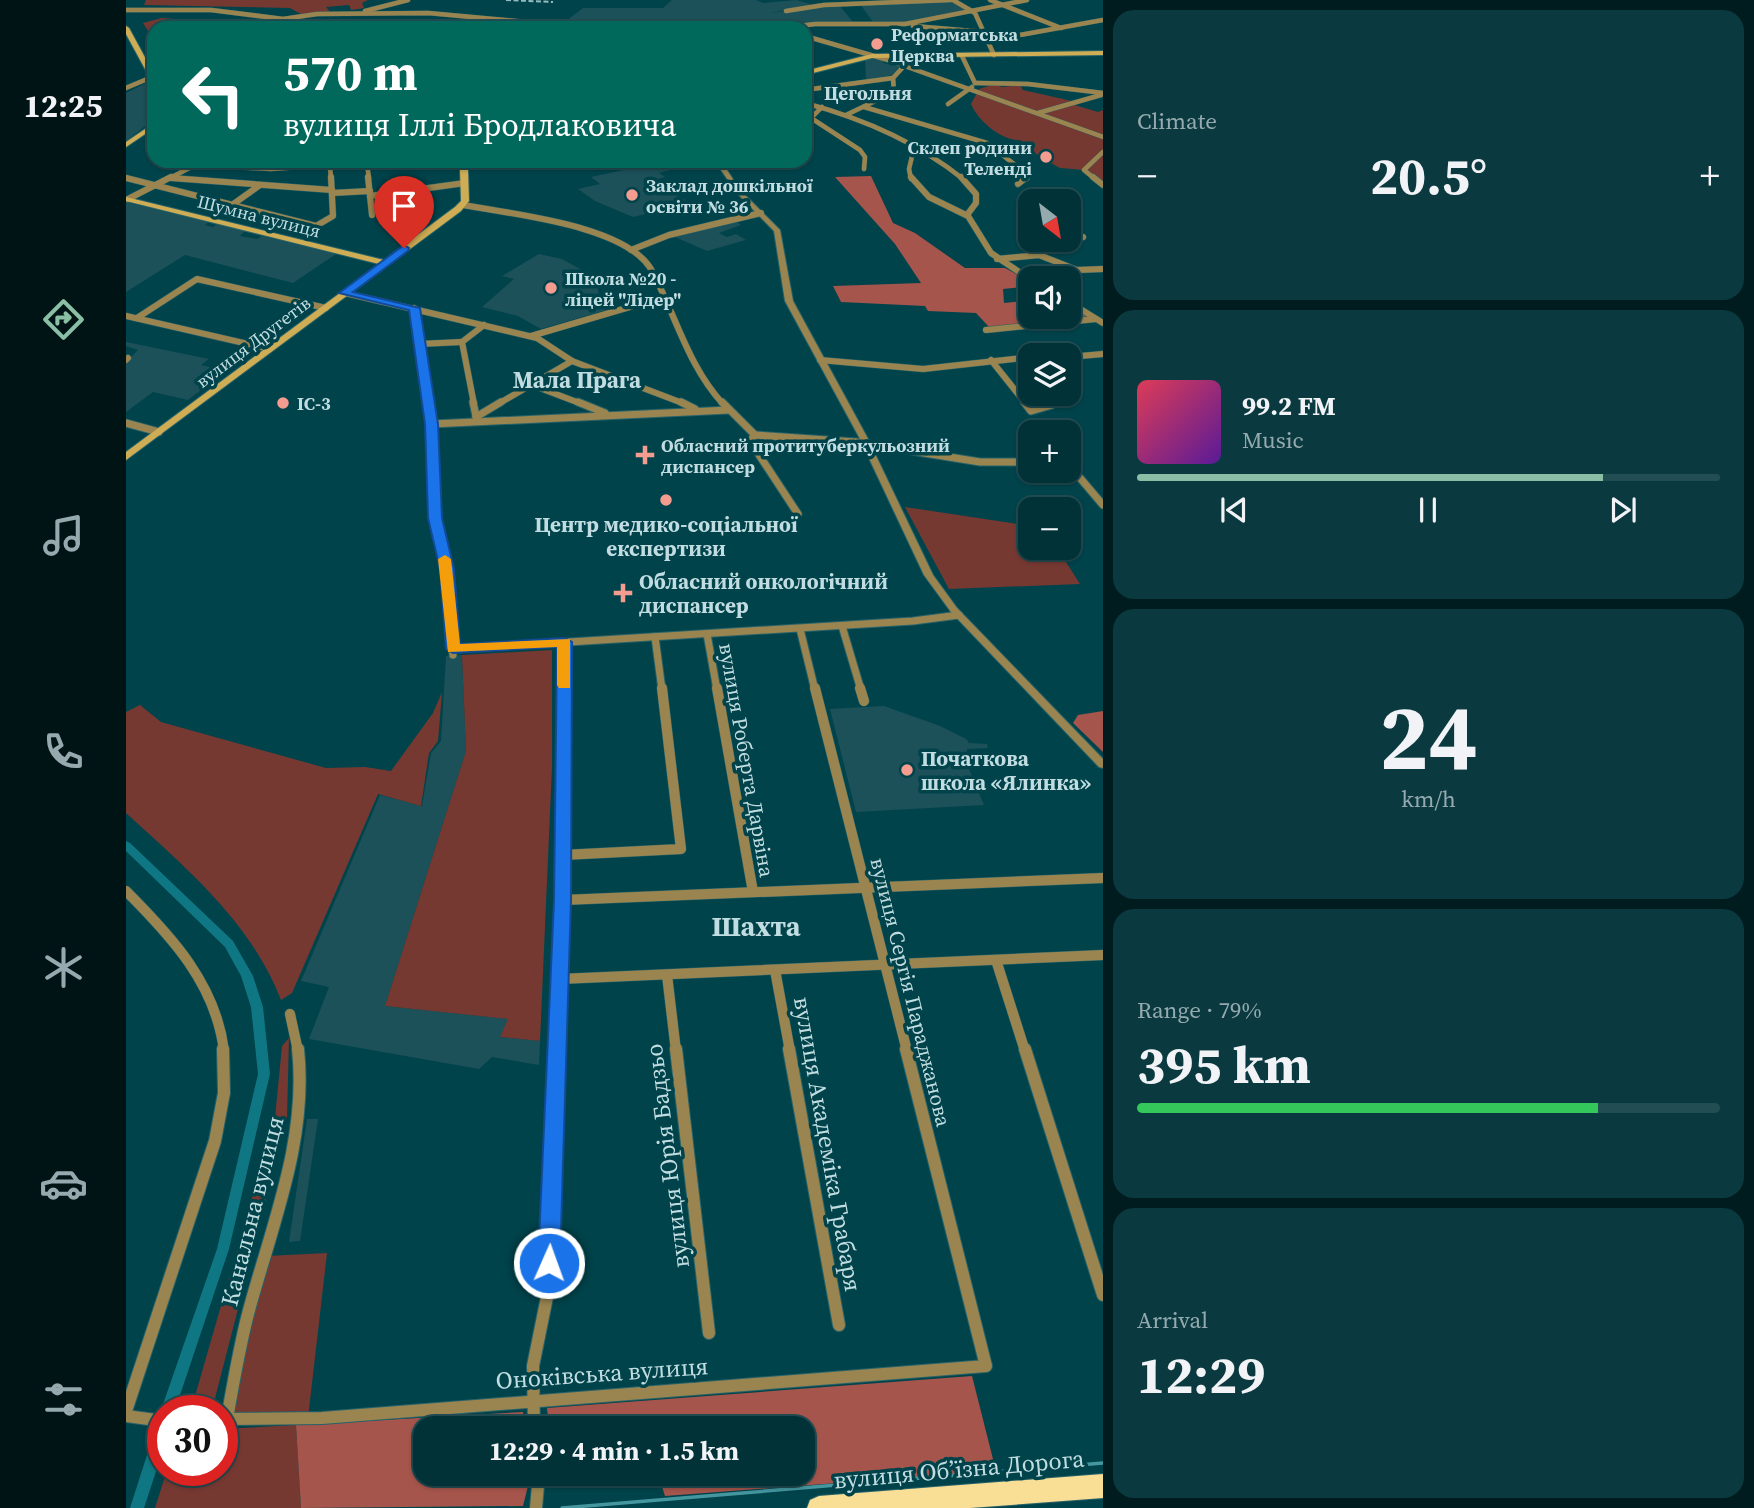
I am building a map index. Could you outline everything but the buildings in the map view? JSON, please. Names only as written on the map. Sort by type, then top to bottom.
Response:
[{"type":"highway","name":"вулиця Обʼїзна Дорога","points":[[819,1508],[1055,1499],[1103,1486]]},
{"type":"main road","points":[[126,28],[147,61]]},
{"type":"main road","points":[[812,71],[872,56],[1103,54]]},
{"type":"main road","points":[[126,145],[147,130]]},
{"type":"main road","points":[[463,205],[465,168]]},
{"type":"main road","name":"Шумна вулиця","points":[[127,199],[385,263]]},
{"type":"main road","name":"вулиця Другетів","points":[[126,457],[463,205]]},
{"type":"street","points":[[357,14],[408,0]]},
{"type":"street","points":[[786,11],[841,2],[952,0],[972,11],[994,55]]},
{"type":"street","points":[[990,0],[1062,29]]},
{"type":"street","points":[[905,24],[1027,0]]},
{"type":"street","points":[[126,10],[211,10],[283,19],[311,14],[449,14],[513,21]]},
{"type":"street","points":[[378,21],[397,13]]},
{"type":"street","points":[[812,25],[905,24],[1020,35],[1103,20]]},
{"type":"street","points":[[812,38],[905,63],[1103,137]]},
{"type":"street","points":[[962,55],[975,83]]},
{"type":"street","points":[[846,114],[894,92],[894,78],[905,63]]},
{"type":"street","points":[[812,89],[894,78]]},
{"type":"street","points":[[126,88],[147,80]]},
{"type":"street","points":[[948,104],[975,83],[1028,84],[1103,94]]},
{"type":"street","points":[[1037,114],[1103,94]]},
{"type":"street","points":[[812,105],[846,114],[949,166],[974,190],[976,203],[967,215]]},
{"type":"street","points":[[812,117],[822,107]]},
{"type":"street","points":[[864,107],[987,143],[1028,175],[1027,181],[1018,184]]},
{"type":"street","points":[[812,119],[860,150],[865,157],[864,169]]},
{"type":"street","points":[[915,148],[907,164],[917,188],[936,201],[967,215],[997,259],[1018,272]]},
{"type":"street","points":[[1103,152],[1084,170],[1103,185]]},
{"type":"street","points":[[127,199],[190,168]]},
{"type":"street","points":[[257,168],[295,168]]},
{"type":"street","points":[[126,178],[316,226],[333,216],[330,168]]},
{"type":"street","points":[[367,168],[372,215]]},
{"type":"street","points":[[722,168],[731,182],[778,230],[789,301],[866,443],[929,575],[959,615],[1103,765]]},
{"type":"street","points":[[171,178],[370,194],[465,183]]},
{"type":"street","points":[[232,205],[260,185]]},
{"type":"street","points":[[463,205],[559,223],[631,250],[647,263],[701,378],[755,435],[866,443],[980,462],[1018,462]]},
{"type":"street","points":[[631,250],[669,235],[761,213]]},
{"type":"street","points":[[997,259],[1039,255],[1044,252]]},
{"type":"street","points":[[1039,255],[1077,270],[1103,269]]},
{"type":"street","points":[[136,318],[197,279],[326,307]]},
{"type":"street","points":[[345,293],[531,336],[572,361],[665,395],[695,409]]},
{"type":"street","points":[[531,336],[640,304],[665,301]]},
{"type":"street","points":[[414,308],[432,424],[435,518],[447,569],[453,652],[565,642],[842,626],[959,615]]},
{"type":"street","points":[[1081,309],[1100,321]]},
{"type":"street","points":[[126,316],[270,349]]},
{"type":"street","points":[[986,330],[1100,321]]},
{"type":"street","points":[[419,344],[462,342],[484,325]]},
{"type":"street","points":[[462,342],[477,419]]},
{"type":"street","points":[[1081,356],[1103,354]]},
{"type":"street","points":[[820,360],[923,369],[1018,357]]},
{"type":"street","points":[[991,360],[1018,394]]},
{"type":"street","points":[[477,419],[572,361]]},
{"type":"street","points":[[531,385],[606,414]]},
{"type":"street","points":[[1027,406],[1031,411],[1048,406]]},
{"type":"street","points":[[432,424],[477,419],[695,409],[729,410]]},
{"type":"street","points":[[126,423],[159,432]]},
{"type":"street","points":[[755,435],[750,441],[797,514]]},
{"type":"street","points":[[1081,475],[1097,502],[1103,505]]},
{"type":"street","points":[[842,626],[864,701]]},
{"type":"street","name":"вулиця Сергія Параджанова","points":[[800,628],[986,1366]]},
{"type":"street","name":"вулиця Роберта Дарвіна","points":[[707,634],[753,892]]},
{"type":"street","points":[[563,855],[681,849],[655,637]]},
{"type":"street","points":[[533,1416],[533,1366],[548,1292],[563,900],[565,642]]},
{"type":"street","points":[[563,900],[1103,878]]},
{"type":"street","points":[[126,891],[188,957],[216,1016],[226,1064],[220,1110],[198,1194],[126,1411]]},
{"type":"street","points":[[560,979],[1103,955]]},
{"type":"street","points":[[996,960],[1103,1295]]},
{"type":"street","name":"вулиця Академіка Грабаря","points":[[775,970],[839,1325]]},
{"type":"street","name":"вулиця Юрія Бадзьо","points":[[667,975],[709,1333]]},
{"type":"street","name":"Канальна вулиця","points":[[230,1395],[236,1363],[267,1256],[298,1119],[298,1039],[290,1014]]},
{"type":"street","name":"Оноківська вулиця","points":[[238,1419],[322,1418],[986,1366]]},
{"type":"street","points":[[126,1416],[147,1420]]},
{"type":"street","points":[[536,1508],[538,1486]]},
{"type":"shaded area","points":[[146,0],[368,0],[362,3],[364,8],[351,10],[349,5],[326,7],[331,13],[301,14],[290,8],[144,5]]},
{"type":"shaded area","points":[[672,0],[756,0],[763,3],[796,0],[814,5],[769,13],[839,5],[853,22],[812,25],[812,21],[566,21],[583,8],[663,8]]},
{"type":"shaded area","points":[[951,0],[969,11],[906,22],[873,22],[860,4]]},
{"type":"shaded area","points":[[162,18],[205,21],[151,21]]},
{"type":"shaded area","points":[[876,58],[884,61],[883,63],[900,66],[892,75],[866,80],[865,59]]},
{"type":"shaded area","points":[[147,82],[147,124],[126,141],[126,93]]},
{"type":"shaded area","points":[[995,84],[1002,87],[1020,85],[1023,90],[1072,101],[1068,103],[1098,112],[1103,110],[1103,184],[1085,170],[1060,168],[1040,157],[1020,140],[998,134],[985,123],[971,104],[979,89]]},
{"type":"shaded area","name":"Заклад дошкільної освіти № 36","points":[[678,168],[659,173],[665,177],[653,180],[690,203],[633,217],[595,201],[578,189],[600,184],[591,177],[628,169]]},
{"type":"shaded area","points":[[871,176],[893,223],[915,233],[965,268],[1005,268],[1018,275],[1018,287],[1003,289],[1004,303],[1018,301],[1018,325],[990,328],[976,313],[928,311],[925,306],[841,302],[833,286],[921,283],[895,244],[835,177]]},
{"type":"shaded area","points":[[126,202],[209,222],[205,225],[213,227],[217,224],[245,231],[240,236],[257,239],[262,236],[336,254],[293,283],[185,255],[126,292]]},
{"type":"shaded area","points":[[733,219],[741,225],[719,233],[727,237],[736,234],[746,240],[707,251],[675,237]]},
{"type":"shaded area","name":"Школа №20 - ліцей \"Лідер\"","points":[[539,254],[562,259],[582,270],[578,272],[596,282],[599,294],[617,307],[541,329],[518,316],[482,307],[514,279],[502,276]]},
{"type":"shaded area","points":[[126,342],[209,359],[201,365],[226,371],[188,400],[153,392],[126,412],[126,362],[138,350],[126,346]]},
{"type":"shaded area","points":[[905,507],[1018,524],[1018,560],[1065,560],[1080,584],[949,589]]},
{"type":"shaded area","points":[[552,650],[552,766],[540,1041],[500,1037],[508,1019],[385,1006],[466,751],[462,655]]},
{"type":"shaded area","points":[[462,655],[466,751],[385,1006],[509,1019],[500,1037],[540,1041],[539,1065],[492,1057],[479,1069],[309,1039],[329,987],[301,981],[380,795],[422,806],[431,753],[441,741],[446,656]]},
{"type":"shaded area","points":[[442,692],[438,741],[429,753],[421,806],[378,794],[292,993],[281,1000],[253,946],[235,921],[194,876],[126,813],[126,712],[140,705],[161,722],[326,768],[365,767],[391,771],[433,713]]},
{"type":"shaded area","name":"Початкова школа «Ялинка»","points":[[884,706],[940,726],[969,743],[987,744],[988,748],[967,749],[965,759],[984,805],[856,812],[830,709]]},
{"type":"shaded area","points":[[1103,711],[1103,752],[1073,723],[1078,715]]},
{"type":"shaded area","points":[[289,1038],[287,1118],[216,1395],[195,1395],[275,1118],[282,1046]]},
{"type":"shaded area","points":[[307,1119],[318,1119],[300,1241],[289,1242]]},
{"type":"shaded area","points":[[327,1253],[308,1418],[238,1419],[238,1395],[233,1395],[267,1256]]},
{"type":"shaded area","points":[[972,1376],[996,1471],[815,1485],[815,1416],[548,1416],[547,1408]]},
{"type":"shaded area","points":[[523,1412],[524,1416],[453,1416]]},
{"type":"shaded area","points":[[413,1418],[413,1486],[528,1486],[523,1506],[301,1508],[296,1425]]},
{"type":"shaded area","points":[[296,1425],[301,1508],[155,1508],[162,1486],[238,1486],[238,1428]]},
{"type":"shaded area","points":[[662,1486],[797,1486],[665,1496]]},
{"type":"waterway","points":[[126,845],[229,944],[247,976],[257,1007],[264,1074],[223,1249],[173,1395]]},
{"type":"waterway","points":[[562,1508],[1103,1463]]},
{"type":"waterway","points":[[137,1508],[147,1477]]},
{"type":"railway","points":[[506,0],[553,2]]},
{"type":"slow traffic","points":[[445,559],[448,617],[453,649],[565,642],[564,685]]},
{"type":"place","name":"Реформатська Церква","points":[[877,44]]},
{"type":"place","name":"Склеп родини Теленді","points":[[1046,157]]},
{"type":"place","name":"Заклад дошкільної освіти № 36","points":[[632,195]]},
{"type":"place","name":"Школа №20 - ліцей \"Лідер\"","points":[[551,288]]},
{"type":"place","name":"ІС-3","points":[[283,403]]},
{"type":"place","name":"Обласний протитуберкульозний диспансер","points":[[645,455]]},
{"type":"place","name":"Центр медико-соціальної експертизи","points":[[666,500]]},
{"type":"place","name":"Обласний онкологічний диспансер","points":[[623,593]]},
{"type":"place","name":"Початкова школа «Ялинка»","points":[[907,770]]},
{"type":"district","name":"Цегольня","points":[[868,93]]},
{"type":"district","name":"Мала Прага","points":[[577,380]]},
{"type":"district","name":"Шахта","points":[[756,926]]},
{"type":"route","points":[[404,248],[345,293],[414,308],[426,400],[432,424],[435,518],[447,569],[448,617],[453,649],[565,642],[563,900],[549,1263]]}]
